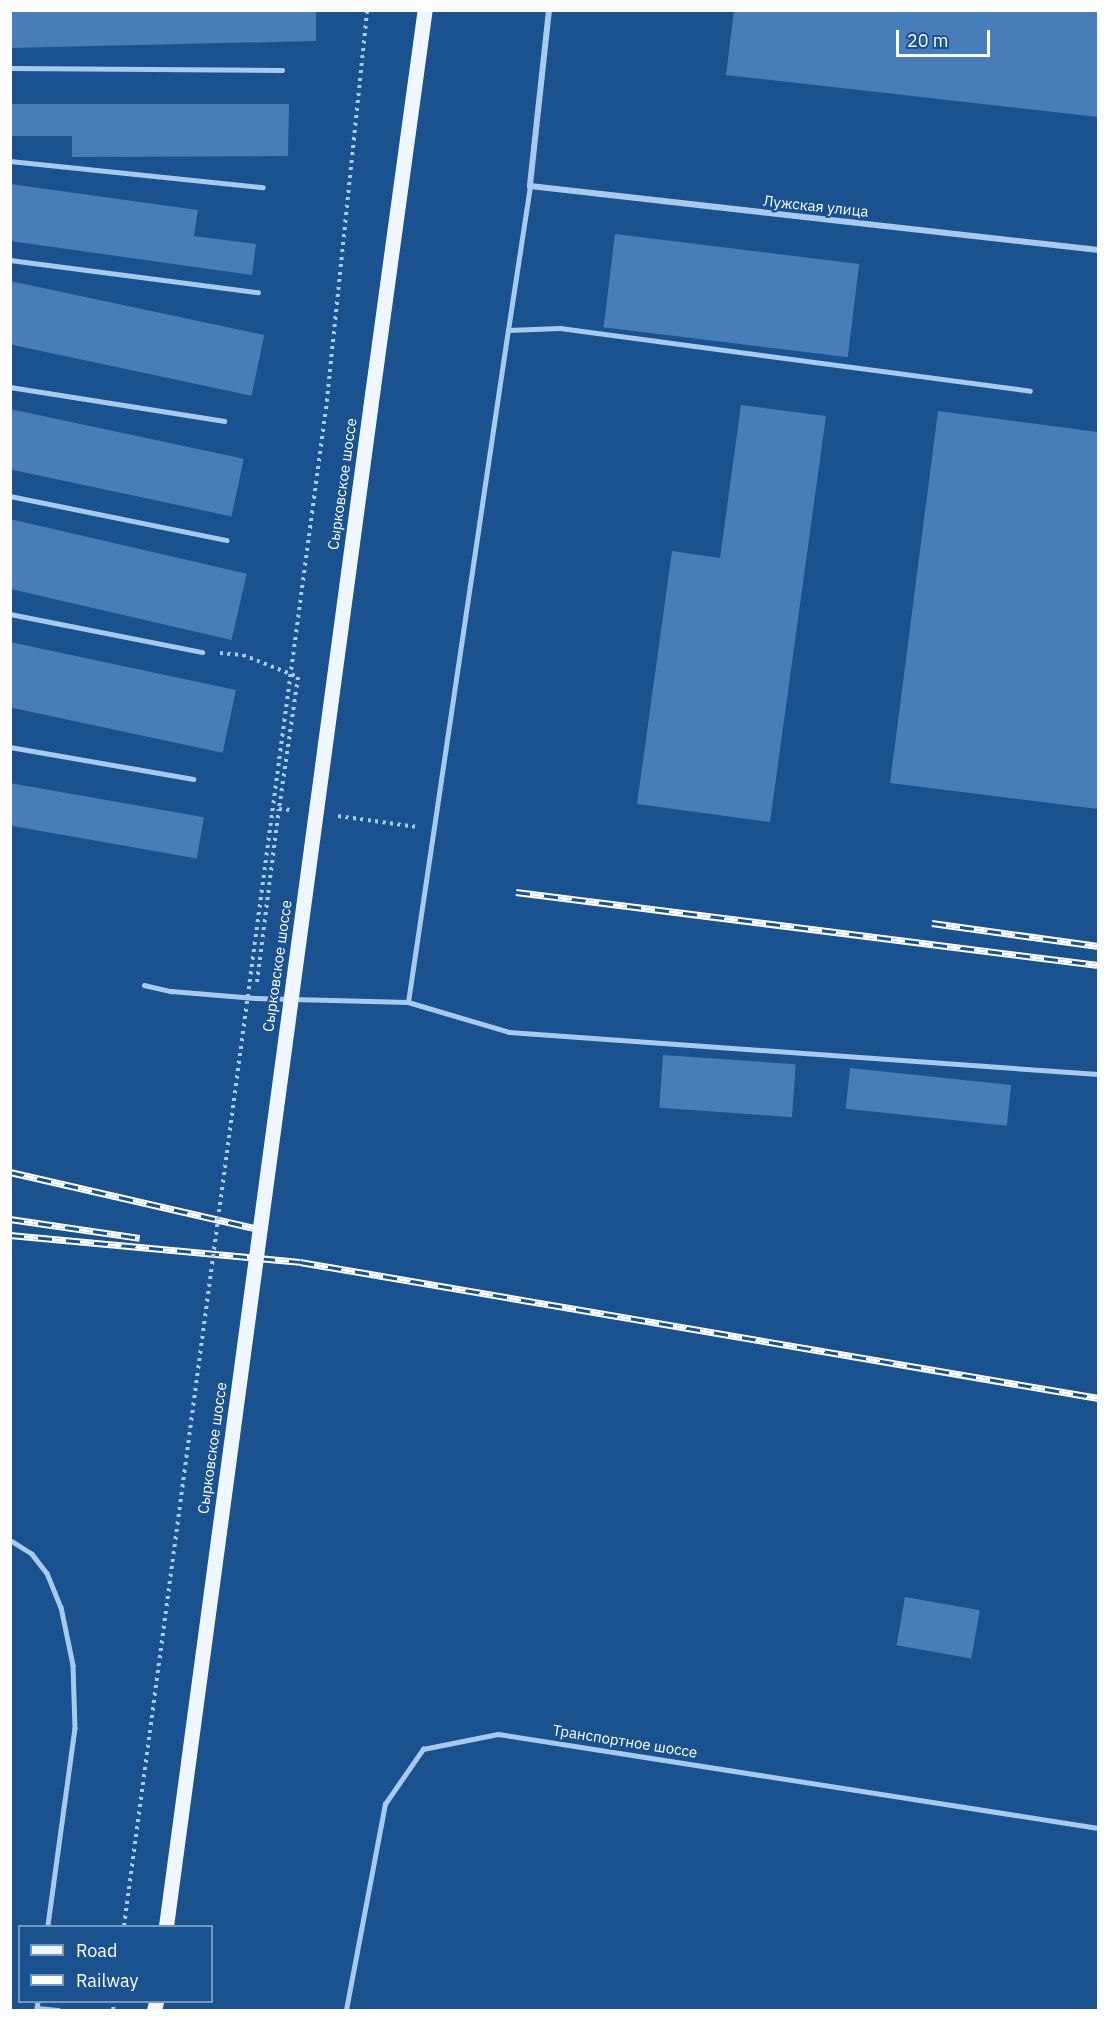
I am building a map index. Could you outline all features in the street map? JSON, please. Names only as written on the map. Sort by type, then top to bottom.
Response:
[{"type":"main road","name":"Сырковское шоссе","points":[[166,1925],[424,10]]},
{"type":"street","points":[[530,186],[549,10]]},
{"type":"street","name":"Лужская улица","points":[[530,186],[1098,250]]},
{"type":"lane","points":[[10,68],[282,70]]},
{"type":"lane","points":[[10,161],[263,188]]},
{"type":"lane","points":[[408,1002],[530,186]]},
{"type":"lane","points":[[10,260],[258,292]]},
{"type":"lane","points":[[508,330],[560,328],[1030,391]]},
{"type":"lane","points":[[10,387],[224,421]]},
{"type":"lane","points":[[10,496],[227,540]]},
{"type":"lane","points":[[10,614],[202,652]]},
{"type":"lane","points":[[10,747],[193,778]]},
{"type":"lane","points":[[144,985],[171,991],[255,998],[408,1002],[509,1032],[1098,1074]]},
{"type":"lane","points":[[10,1540],[32,1554],[47,1573],[61,1607],[73,1665],[75,1728],[48,1925]]},
{"type":"lane","name":"Транспортное шоссе","points":[[346,2010],[385,1804],[423,1749],[498,1734],[1098,1828]]},
{"type":"lane","points":[[37,2009],[58,2010]]},
{"type":"path","points":[[124,1925],[326,409],[367,10]]},
{"type":"path","points":[[202,652],[243,656],[298,677],[279,809]]},
{"type":"building","points":[[10,10],[316,10],[316,41],[10,48]]},
{"type":"building","points":[[734,10],[1098,10],[1098,117],[726,75]]},
{"type":"building","points":[[10,104],[289,104],[288,156],[72,157],[72,136],[10,136]]},
{"type":"building","points":[[10,184],[198,210],[194,236],[256,244],[252,275],[10,241]]},
{"type":"building","points":[[615,234],[859,264],[848,357],[604,327]]},
{"type":"building","points":[[10,281],[264,335],[251,396],[10,344]]},
{"type":"building","points":[[741,405],[826,416],[770,822],[637,804],[672,551],[720,558]]},
{"type":"building","points":[[10,409],[244,459],[232,516],[10,469]]},
{"type":"building","points":[[938,411],[1098,432],[1098,809],[890,783]]},
{"type":"building","points":[[10,519],[247,574],[231,640],[10,589]]},
{"type":"building","points":[[10,642],[236,690],[223,753],[10,707]]},
{"type":"building","points":[[10,783],[204,817],[197,859],[10,826]]},
{"type":"building","points":[[663,1055],[796,1064],[792,1117],[659,1108]]},
{"type":"building","points":[[850,1068],[1011,1085],[1007,1126],[846,1109]]},
{"type":"building","points":[[905,1597],[980,1610],[971,1658],[896,1645]]},
{"type":"railway","points":[[516,892],[1098,965]]},
{"type":"railway","points":[[932,923],[1098,946]]},
{"type":"railway","points":[[10,1172],[267,1231]]},
{"type":"railway","points":[[10,1219],[140,1238]]},
{"type":"railway","points":[[10,1235],[300,1262],[1098,1398]]}]
